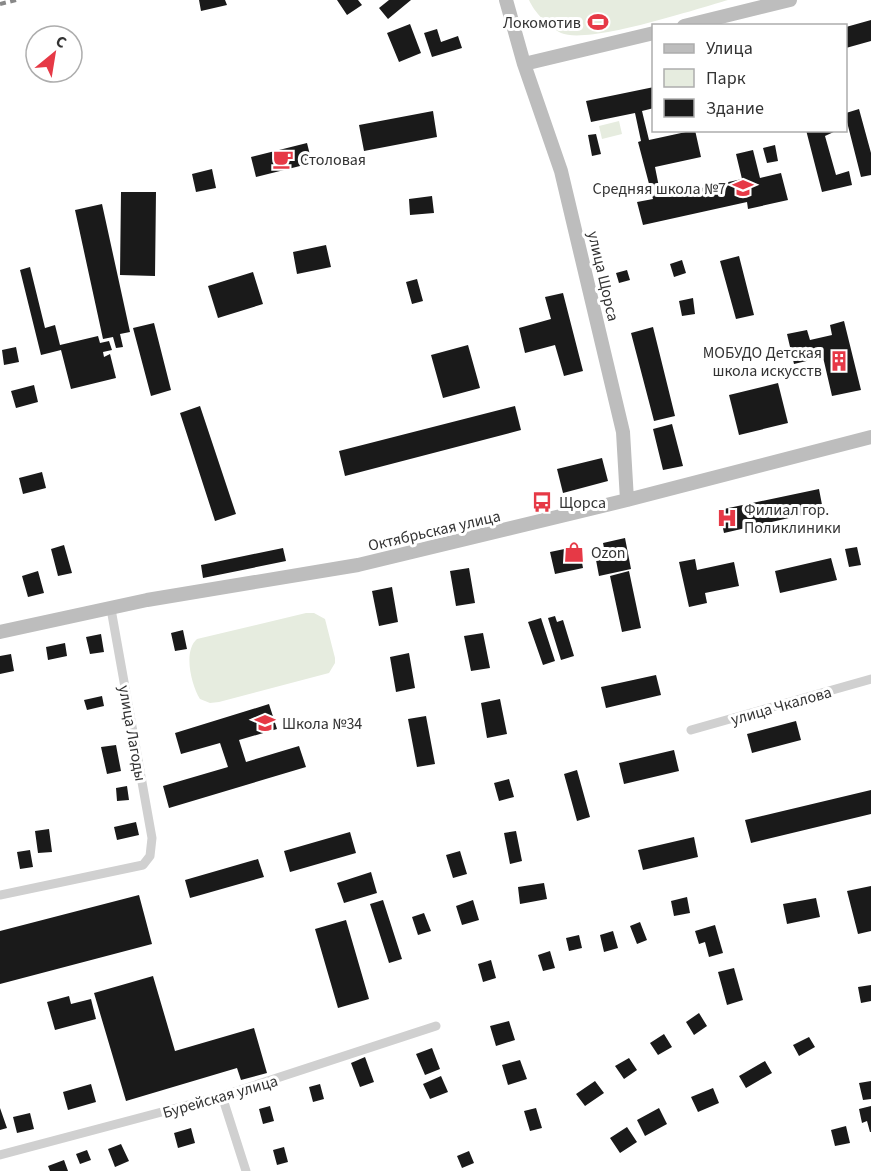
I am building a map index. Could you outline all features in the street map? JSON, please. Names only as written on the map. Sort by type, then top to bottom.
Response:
[{"type":"main road","name":"улица Щорса","points":[[506,0],[524,64],[561,171],[595,310],[623,432],[627,501]]},
{"type":"main road","points":[[692,24],[790,0]]},
{"type":"main road","points":[[524,64],[652,33]]},
{"type":"main road","name":"Октябрьская улица","points":[[0,632],[147,600],[358,565],[627,501],[871,437]]},
{"type":"street","name":"улица Лагоды","points":[[0,895],[143,865],[150,856],[152,838],[111,609]]},
{"type":"street","name":"улица Чкалова","points":[[691,730],[871,679]]},
{"type":"street","name":"Бурейская улица","points":[[0,1155],[222,1096],[436,1026]]},
{"type":"street","points":[[222,1096],[246,1171]]},
{"type":"green space","name":"Локомотив","points":[[529,0],[728,0],[617,30],[575,35],[561,33],[552,27],[538,14]]},
{"type":"green space","points":[[619,121],[622,134],[602,139],[599,126]]},
{"type":"green space","points":[[314,613],[325,619],[335,658],[335,663],[329,673],[219,702],[210,703],[200,699],[191,677],[189,659],[190,651],[197,639]]},
{"type":"building","points":[[199,0],[225,0],[227,5],[201,11]]},
{"type":"building","points":[[337,0],[358,0],[362,5],[347,15]]},
{"type":"building","points":[[389,0],[411,0],[388,19],[379,8]]},
{"type":"building","points":[[871,20],[871,41],[847,48],[847,27]]},
{"type":"building","points":[[410,24],[421,53],[399,62],[387,33]]},
{"type":"building","points":[[437,29],[441,42],[458,36],[462,48],[432,57],[424,33]]},
{"type":"building","points":[[652,87],[652,108],[642,111],[649,140],[695,132],[701,157],[655,167],[661,197],[742,179],[736,154],[753,150],[760,178],[781,173],[788,200],[748,209],[747,202],[643,225],[637,202],[653,199],[638,142],[641,141],[635,113],[591,122],[586,101]]},
{"type":"building","points":[[859,109],[871,153],[871,175],[861,177],[847,122],[847,113]]},
{"type":"building","points":[[433,111],[437,137],[364,151],[359,125]]},
{"type":"building","points":[[807,132],[834,132],[825,136],[836,175],[849,171],[852,185],[822,192]]},
{"type":"building","points":[[596,134],[601,154],[592,156],[588,135]]},
{"type":"building","points":[[307,143],[312,163],[256,177],[251,157]]},
{"type":"building","points":[[775,145],[778,161],[767,163],[763,148]]},
{"type":"building","points":[[212,169],[216,188],[196,192],[192,174]]},
{"type":"building","points":[[121,192],[156,192],[155,276],[120,275]]},
{"type":"building","points":[[432,196],[434,213],[410,215],[409,199]]},
{"type":"building","points":[[102,204],[130,332],[120,334],[123,347],[116,348],[113,337],[103,339],[75,210]]},
{"type":"building","points":[[326,245],[331,267],[297,274],[293,252]]},
{"type":"building","points":[[739,256],[754,315],[736,319],[720,261]]},
{"type":"building","points":[[682,260],[686,273],[674,277],[670,264]]},
{"type":"building","points":[[30,267],[45,328],[55,325],[60,345],[98,336],[100,343],[109,341],[112,350],[103,352],[104,357],[110,354],[116,378],[71,389],[61,350],[41,355],[20,270]]},
{"type":"building","points":[[627,270],[630,280],[619,283],[616,273]]},
{"type":"building","points":[[253,272],[263,304],[218,318],[208,286]]},
{"type":"building","points":[[417,279],[423,301],[412,304],[406,282]]},
{"type":"building","points":[[563,293],[583,371],[564,376],[555,345],[525,353],[519,328],[551,319],[545,297]]},
{"type":"building","points":[[693,298],[695,314],[682,316],[679,301]]},
{"type":"building","name":"МОБУДО Детская школа искусcтв","points":[[844,321],[861,390],[832,396],[823,357],[794,364],[787,334],[807,330],[810,340],[832,335],[830,325]]},
{"type":"building","points":[[154,323],[171,390],[151,396],[133,328]]},
{"type":"building","points":[[653,327],[675,416],[654,421],[631,333]]},
{"type":"building","points":[[468,345],[480,388],[443,398],[431,355]]},
{"type":"building","points":[[16,347],[19,362],[4,365],[2,350]]},
{"type":"building","points":[[778,383],[788,423],[739,435],[729,395]]},
{"type":"building","points":[[34,385],[38,402],[16,408],[11,391]]},
{"type":"building","points":[[200,406],[236,514],[215,521],[180,413]]},
{"type":"building","points":[[515,406],[521,430],[345,476],[339,451]]},
{"type":"building","points":[[672,424],[683,466],[663,470],[653,429]]},
{"type":"building","points":[[602,458],[608,481],[563,493],[557,469]]},
{"type":"building","points":[[42,472],[46,488],[23,494],[19,478]]},
{"type":"building","points":[[819,489],[823,510],[724,533],[719,510]]},
{"type":"building","points":[[625,538],[631,569],[599,576],[596,560],[606,558],[603,543]]},
{"type":"building","points":[[64,545],[72,573],[58,576],[51,549]]},
{"type":"building","points":[[579,546],[583,568],[555,574],[550,552]]},
{"type":"building","points":[[857,547],[861,565],[849,567],[845,549]]},
{"type":"building","points":[[283,548],[286,561],[203,578],[201,565]]},
{"type":"building","points":[[831,558],[837,580],[780,593],[775,571]]},
{"type":"building","points":[[695,559],[697,570],[734,562],[739,586],[705,593],[707,603],[689,607],[679,562]]},
{"type":"building","points":[[469,568],[475,603],[456,606],[450,571]]},
{"type":"building","points":[[38,571],[44,593],[28,597],[22,576]]},
{"type":"building","points":[[629,571],[641,628],[622,632],[610,576]]},
{"type":"building","points":[[392,587],[398,622],[379,626],[372,591]]},
{"type":"building","points":[[555,616],[557,622],[563,620],[574,656],[561,660],[548,618]]},
{"type":"building","points":[[541,618],[555,661],[543,665],[528,622]]},
{"type":"building","points":[[183,630],[187,649],[175,651],[171,633]]},
{"type":"building","points":[[483,633],[490,668],[471,671],[464,636]]},
{"type":"building","points":[[101,634],[104,652],[90,654],[86,637]]},
{"type":"building","points":[[65,643],[67,656],[48,660],[46,647]]},
{"type":"building","points":[[409,653],[415,688],[396,692],[390,657]]},
{"type":"building","points":[[11,654],[14,671],[0,674],[0,656]]},
{"type":"building","points":[[656,675],[661,695],[606,708],[601,687]]},
{"type":"building","points":[[102,696],[104,706],[87,710],[84,700]]},
{"type":"building","points":[[500,699],[507,734],[487,738],[481,703]]},
{"type":"building","points":[[269,704],[277,729],[239,740],[246,762],[299,746],[306,767],[169,808],[163,786],[228,767],[220,743],[181,754],[175,733]]},
{"type":"building","points":[[426,716],[435,764],[417,767],[408,719]]},
{"type":"building","points":[[796,721],[801,740],[752,753],[747,734]]},
{"type":"building","points":[[116,745],[121,771],[107,774],[101,747]]},
{"type":"building","points":[[674,750],[679,771],[624,784],[619,763]]},
{"type":"building","points":[[577,770],[590,817],[577,821],[564,774]]},
{"type":"building","points":[[509,779],[514,797],[499,801],[494,783]]},
{"type":"building","points":[[127,786],[129,800],[117,801],[116,788]]},
{"type":"building","points":[[871,790],[871,814],[751,843],[745,820]]},
{"type":"building","points":[[136,822],[139,835],[117,840],[114,827]]},
{"type":"building","points":[[49,829],[52,852],[38,853],[35,831]]},
{"type":"building","points":[[516,831],[522,861],[510,864],[504,833]]},
{"type":"building","points":[[350,832],[356,853],[290,872],[284,851]]},
{"type":"building","points":[[694,837],[698,857],[643,870],[638,850]]},
{"type":"building","points":[[30,850],[33,867],[20,869],[17,852]]},
{"type":"building","points":[[460,851],[467,874],[453,878],[446,855]]},
{"type":"building","points":[[258,859],[264,877],[190,898],[185,880]]},
{"type":"building","points":[[371,872],[377,893],[344,903],[337,883]]},
{"type":"building","points":[[544,883],[547,899],[520,904],[518,887]]},
{"type":"building","points":[[871,886],[871,931],[858,934],[847,891]]},
{"type":"building","points":[[139,895],[152,944],[0,984],[0,931]]},
{"type":"building","points":[[687,897],[690,913],[674,916],[671,901]]},
{"type":"building","points":[[816,898],[820,917],[787,924],[783,904]]},
{"type":"building","points":[[383,900],[402,959],[389,963],[370,904]]},
{"type":"building","points":[[473,900],[479,920],[462,925],[456,906]]},
{"type":"building","points":[[424,913],[431,931],[418,935],[412,917]]},
{"type":"building","points":[[346,920],[369,999],[338,1008],[315,929]]},
{"type":"building","points":[[640,922],[647,940],[637,944],[630,926]]},
{"type":"building","points":[[715,925],[723,953],[709,957],[705,942],[699,944],[695,931]]},
{"type":"building","points":[[613,931],[618,948],[604,952],[600,935]]},
{"type":"building","points":[[579,935],[582,948],[569,951],[566,938]]},
{"type":"building","points":[[550,951],[555,968],[543,971],[538,955]]},
{"type":"building","points":[[491,960],[496,978],[483,982],[478,964]]},
{"type":"building","points":[[734,968],[743,1000],[727,1005],[718,972]]},
{"type":"building","points":[[153,976],[175,1051],[254,1028],[267,1073],[241,1080],[237,1068],[126,1101],[94,993]]},
{"type":"building","points":[[871,985],[871,1001],[861,1003],[858,987]]},
{"type":"building","points":[[69,996],[71,1004],[91,999],[96,1019],[55,1030],[47,1002]]},
{"type":"building","points":[[699,1013],[707,1026],[694,1035],[686,1022]]},
{"type":"building","points":[[509,1021],[515,1040],[496,1046],[490,1026]]},
{"type":"building","points":[[664,1034],[672,1047],[658,1055],[650,1043]]},
{"type":"building","points":[[809,1037],[815,1047],[799,1056],[793,1045]]},
{"type":"building","points":[[432,1048],[440,1069],[425,1075],[416,1054]]},
{"type":"building","points":[[365,1057],[374,1082],[360,1087],[351,1063]]},
{"type":"building","points":[[629,1058],[637,1070],[624,1079],[615,1066]]},
{"type":"building","points":[[520,1060],[527,1079],[508,1085],[502,1065]]},
{"type":"building","points":[[765,1061],[772,1073],[746,1088],[739,1076]]},
{"type":"building","points":[[441,1076],[448,1092],[430,1099],[423,1084]]},
{"type":"building","points":[[595,1081],[604,1093],[585,1106],[576,1094]]},
{"type":"building","points":[[871,1081],[871,1099],[863,1100],[859,1083]]},
{"type":"building","points":[[91,1084],[96,1102],[68,1110],[63,1092]]},
{"type":"building","points":[[320,1084],[324,1099],[313,1102],[309,1087]]},
{"type":"building","points":[[713,1088],[719,1103],[698,1112],[691,1097]]},
{"type":"building","points":[[270,1106],[274,1121],[263,1124],[259,1109]]},
{"type":"building","points":[[871,1106],[870,1132],[867,1121],[862,1123],[859,1109]]},
{"type":"building","points":[[0,1108],[7,1128],[0,1130]]},
{"type":"building","points":[[536,1108],[542,1128],[530,1131],[524,1111]]},
{"type":"building","points":[[659,1108],[667,1124],[645,1136],[637,1120]]},
{"type":"building","points":[[30,1113],[34,1129],[17,1133],[13,1117]]},
{"type":"building","points":[[846,1126],[850,1143],[835,1146],[831,1130]]},
{"type":"building","points":[[627,1127],[637,1142],[620,1153],[610,1138]]},
{"type":"building","points":[[191,1128],[195,1143],[178,1148],[174,1133]]},
{"type":"building","points":[[121,1144],[129,1161],[115,1167],[108,1149]]},
{"type":"building","points":[[284,1147],[288,1162],[277,1165],[273,1150]]},
{"type":"building","points":[[87,1150],[91,1160],[80,1164],[76,1154]]},
{"type":"building","points":[[469,1151],[474,1163],[462,1168],[457,1156]]},
{"type":"building","points":[[64,1160],[68,1171],[50,1171],[48,1166]]},
{"type":"railway","points":[[0,4],[16,0]]},
{"type":"place","name":"Локомотив","points":[[598,22]]},
{"type":"place","name":"Столовая","points":[[283,159]]},
{"type":"place","name":"Средняя школа №7","points":[[743,188]]},
{"type":"place","name":"МОБУДО Детская школа искусcтв","points":[[839,361]]},
{"type":"place","name":"Щорса","points":[[542,502]]},
{"type":"place","name":"Филиал гор. Поликлиники","points":[[727,518]]},
{"type":"place","name":"Ozon","points":[[574,552]]},
{"type":"place","name":"Школа №34","points":[[265,723]]}]
